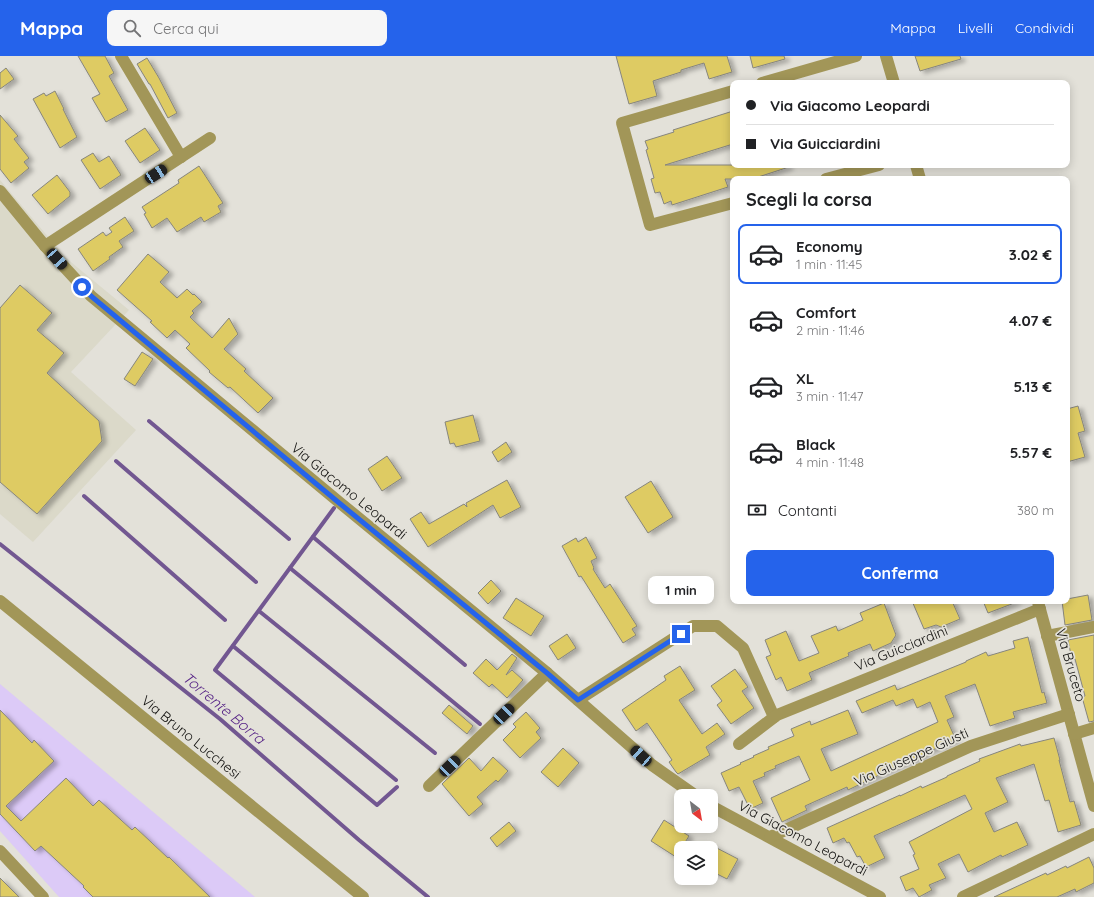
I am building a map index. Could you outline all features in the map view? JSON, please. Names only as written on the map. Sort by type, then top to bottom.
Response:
[{"type":"street","points":[[121,56],[181,157]]},
{"type":"street","points":[[772,80],[856,56]]},
{"type":"street","points":[[886,56],[893,80]]},
{"type":"street","points":[[730,92],[622,123],[650,225],[730,204]]},
{"type":"street","points":[[45,246],[210,138]]},
{"type":"street","points":[[837,176],[868,168]]},
{"type":"street","name":"Via Giacomo Leopardi","points":[[0,191],[45,246],[91,296],[338,502],[547,673],[652,765],[686,789]]},
{"type":"street","name":"Via Bruno Lucchesi","points":[[0,601],[363,897]]},
{"type":"street","name":"Via Bruceto","points":[[1038,605],[1094,806]]},
{"type":"street","name":"Via Guicciardini","points":[[739,744],[774,717],[784,712],[1038,605]]},
{"type":"street","points":[[578,700],[692,626],[717,626],[743,648],[774,717]]},
{"type":"street","points":[[1047,636],[1094,627]]},
{"type":"street","points":[[429,786],[547,673]]},
{"type":"street","name":"Via Giuseppe Giusti","points":[[770,837],[971,746],[1069,714]]},
{"type":"street","points":[[1074,734],[1094,728]]},
{"type":"street","name":"Via Giacomo Leopardi","points":[[718,810],[880,897]]},
{"type":"street","points":[[963,897],[1094,834]]},
{"type":"street","points":[[0,851],[43,897]]},
{"type":"shaded area","points":[[0,180],[66,258],[129,310],[71,372],[136,430],[33,542],[0,514]]},
{"type":"shaded area","points":[[0,684],[255,897],[59,897],[0,831]]},
{"type":"building","points":[[78,56],[105,56],[114,73],[109,76],[128,110],[106,122],[92,98],[100,94]]},
{"type":"building","points":[[616,56],[727,56],[732,72],[709,79],[704,63],[681,70],[681,72],[653,81],[657,96],[629,104]]},
{"type":"building","points":[[750,56],[784,56],[785,59],[753,68]]},
{"type":"building","points":[[915,56],[960,56],[961,59],[920,71]]},
{"type":"building","points":[[147,58],[177,113],[168,118],[150,84],[137,64]]},
{"type":"building","points":[[6,68],[14,79],[0,89],[0,73]]},
{"type":"building","points":[[55,91],[77,137],[60,148],[33,99],[44,93],[46,96]]},
{"type":"building","points":[[730,112],[730,145],[665,165],[730,165],[730,168],[786,168],[761,176],[730,176],[730,179],[725,179],[728,187],[672,205],[671,201],[664,204],[660,192],[655,193],[651,179],[654,178],[645,141],[674,132],[673,130]]},
{"type":"building","points":[[0,115],[18,136],[14,139],[29,158],[24,162],[29,168],[11,183],[0,169]]},
{"type":"building","points":[[145,128],[160,150],[140,163],[125,141]]},
{"type":"building","points":[[93,153],[99,162],[109,156],[121,175],[100,189],[81,160]]},
{"type":"building","points":[[199,166],[223,203],[218,206],[221,212],[204,222],[201,217],[177,232],[167,218],[152,228],[144,214],[146,213],[142,207],[179,183],[178,180]]},
{"type":"building","points":[[57,175],[70,192],[70,196],[48,214],[32,195]]},
{"type":"building","points":[[125,217],[134,231],[119,241],[123,247],[109,257],[110,259],[93,271],[78,249],[103,232],[106,236],[112,232],[109,228]]},
{"type":"building","points":[[148,254],[169,272],[160,282],[177,298],[187,289],[202,302],[192,311],[194,313],[190,317],[212,338],[229,318],[238,334],[224,349],[246,369],[244,371],[273,398],[258,413],[230,387],[228,388],[209,372],[210,371],[186,348],[190,344],[175,330],[167,338],[150,322],[152,321],[117,290]]},
{"type":"building","points":[[20,285],[52,313],[37,330],[64,353],[47,373],[99,421],[102,441],[37,514],[0,482],[0,308]]},
{"type":"building","points":[[142,352],[153,359],[135,386],[124,379]]},
{"type":"building","points":[[1078,406],[1085,431],[1078,433],[1085,457],[1070,461],[1070,408]]},
{"type":"building","points":[[473,415],[480,441],[456,447],[454,443],[450,444],[445,422]]},
{"type":"building","points":[[506,442],[512,452],[498,462],[492,452]]},
{"type":"building","points":[[387,456],[402,478],[382,491],[368,469]]},
{"type":"building","points":[[507,480],[521,507],[500,518],[493,505],[428,547],[410,519],[421,512],[429,524],[464,504],[467,507],[466,503]]},
{"type":"building","points":[[651,481],[673,517],[648,533],[625,497]]},
{"type":"building","points":[[586,537],[597,558],[591,561],[594,568],[593,569],[605,588],[610,584],[637,626],[632,629],[636,635],[623,643],[581,576],[579,577],[562,546],[576,538],[578,542]]},
{"type":"building","points":[[491,580],[501,591],[488,604],[478,593]]},
{"type":"building","points":[[1088,595],[1092,620],[1065,625],[1062,604],[1070,604],[1070,598]]},
{"type":"building","points":[[516,598],[544,616],[531,636],[503,618]]},
{"type":"building","points":[[884,604],[896,635],[891,643],[873,651],[870,644],[848,653],[849,656],[809,673],[812,680],[787,691],[781,677],[776,680],[766,657],[771,655],[765,640],[786,631],[799,661],[819,653],[811,636],[836,626],[838,631],[863,620],[860,613]]},
{"type":"building","points":[[913,604],[953,604],[960,619],[941,627],[936,625],[924,629]]},
{"type":"building","points":[[984,604],[1012,604],[988,613]]},
{"type":"building","points":[[567,634],[576,648],[558,660],[549,646]]},
{"type":"building","points":[[1094,635],[1094,721],[1089,722],[1082,697],[1085,696],[1075,659],[1072,660],[1068,640]]},
{"type":"building","points":[[1028,637],[1042,693],[1044,692],[1047,703],[1013,712],[1015,718],[990,726],[975,684],[945,696],[954,717],[947,720],[956,740],[848,790],[847,787],[805,806],[807,810],[782,822],[771,798],[810,780],[799,756],[775,766],[776,768],[764,773],[765,776],[753,781],[763,803],[750,809],[739,787],[729,791],[721,773],[769,749],[768,747],[794,736],[791,729],[810,721],[811,725],[848,710],[858,734],[821,749],[831,771],[938,722],[930,702],[917,708],[913,699],[896,706],[893,700],[862,713],[856,701],[895,685],[897,690],[966,662],[986,652],[988,656],[1015,648],[1013,641]]},
{"type":"building","points":[[512,654],[517,658],[506,675],[512,670],[523,680],[507,698],[492,684],[489,687],[473,673],[486,659],[497,670]]},
{"type":"building","points":[[680,666],[695,690],[679,700],[702,734],[717,723],[725,734],[706,747],[710,755],[678,774],[669,762],[672,760],[647,723],[636,731],[622,710],[666,680],[664,676]]},
{"type":"building","points":[[735,669],[748,687],[742,691],[754,708],[731,724],[717,705],[722,701],[711,686]]},
{"type":"building","points":[[449,705],[473,726],[467,734],[442,713]]},
{"type":"building","points":[[0,710],[32,743],[34,740],[54,761],[6,806],[21,821],[66,778],[93,806],[99,800],[132,830],[135,827],[168,858],[169,857],[210,897],[93,897],[83,887],[84,886],[41,846],[35,851],[0,814]]},
{"type":"building","points":[[526,712],[540,728],[536,732],[541,738],[520,758],[503,740],[516,727],[513,724]]},
{"type":"building","points":[[1054,738],[1070,802],[1074,801],[1081,825],[1058,832],[1049,800],[1045,801],[1034,764],[996,778],[1008,802],[985,813],[994,832],[1017,822],[1028,845],[1002,857],[1001,855],[968,872],[959,854],[938,864],[946,878],[929,885],[932,890],[919,897],[913,888],[906,891],[900,877],[919,869],[913,855],[915,854],[909,842],[972,809],[965,795],[874,836],[885,858],[866,867],[860,856],[857,857],[849,842],[847,843],[844,838],[833,843],[827,828],[921,786],[922,788],[947,777],[980,761],[979,759],[1020,744],[1021,746]]},
{"type":"building","points":[[563,748],[579,763],[558,787],[541,772]]},
{"type":"building","points":[[493,757],[508,771],[498,782],[496,780],[477,797],[483,804],[469,816],[442,784],[469,758],[481,771]]},
{"type":"building","points":[[664,820],[674,826],[674,833],[684,833],[689,836],[686,841],[674,841],[674,856],[651,841]]},
{"type":"building","points":[[509,822],[516,831],[497,847],[490,838]]},
{"type":"building","points":[[718,849],[738,859],[727,879],[718,874]]},
{"type":"building","points":[[1089,857],[1094,868],[1094,883],[1076,892],[1075,889],[1057,897],[994,897],[1046,873],[1047,875],[1066,866],[1067,868]]},
{"type":"building","points":[[0,878],[19,897],[0,897]]},
{"type":"waterway","points":[[149,421],[289,539]]},
{"type":"waterway","points":[[116,461],[256,582]]},
{"type":"waterway","points":[[84,496],[225,620]]},
{"type":"waterway","points":[[334,508],[215,670],[377,805],[397,787]]},
{"type":"waterway","points":[[313,537],[465,665]]},
{"type":"waterway","name":"Torrente Borra","points":[[0,544],[220,719],[359,840],[428,897]]},
{"type":"waterway","points":[[290,568],[480,724]]},
{"type":"waterway","points":[[259,611],[435,753]]},
{"type":"waterway","points":[[233,646],[396,780]]},
{"type":"route","points":[[82,287],[338,502],[578,700],[681,634]]}]
